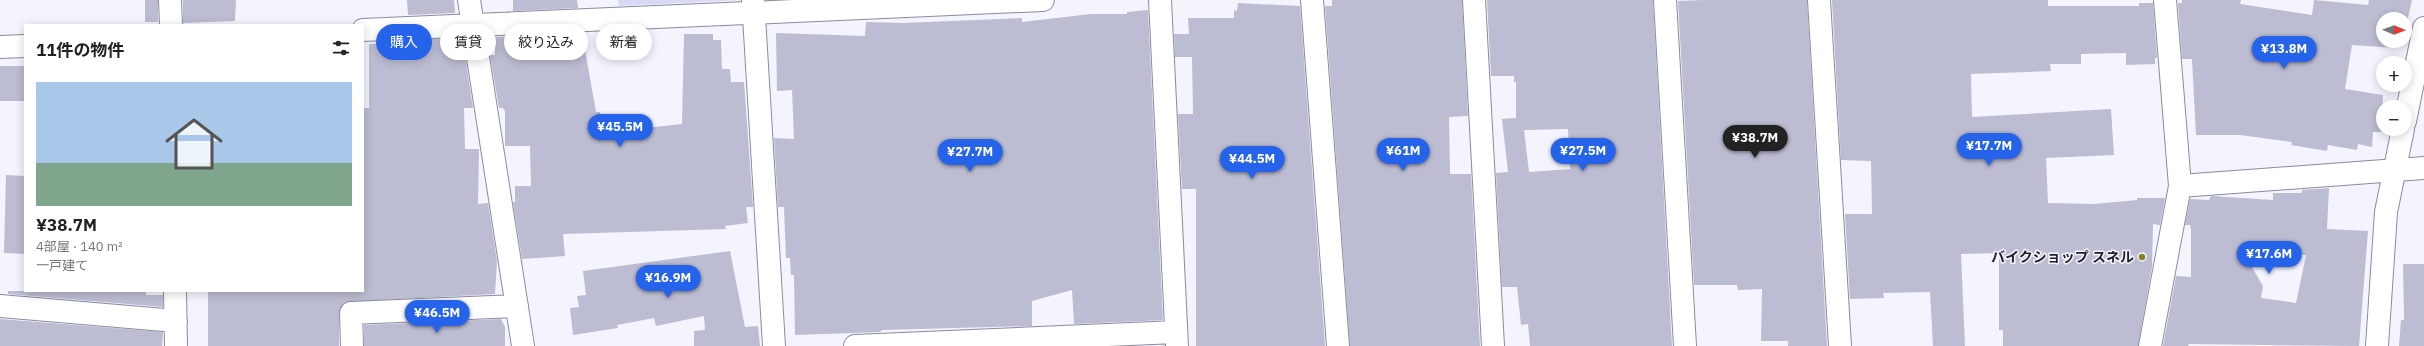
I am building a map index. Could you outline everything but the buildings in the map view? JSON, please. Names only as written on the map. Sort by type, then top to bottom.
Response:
[{"type":"street","points":[[170,0],[171,24]]},
{"type":"street","points":[[469,0],[473,24]]},
{"type":"street","points":[[489,24],[754,7],[1043,0]]},
{"type":"street","points":[[855,346],[1177,339],[1160,0]]},
{"type":"street","points":[[1312,0],[1338,346]]},
{"type":"street","points":[[1474,0],[1493,346]]},
{"type":"street","points":[[1665,0],[1685,346]]},
{"type":"street","points":[[1819,0],[1840,346]]},
{"type":"street","points":[[2150,346],[2180,186],[2165,0]]},
{"type":"street","points":[[754,7],[774,346]]},
{"type":"street","points":[[364,30],[440,26]]},
{"type":"street","points":[[2409,100],[2424,28]]},
{"type":"street","points":[[0,47],[24,46]]},
{"type":"street","points":[[478,60],[523,346]]},
{"type":"street","points":[[2376,346],[2386,212],[2402,136]]},
{"type":"street","points":[[2180,186],[2424,168]]},
{"type":"street","points":[[175,292],[176,346]]},
{"type":"street","points":[[0,306],[176,321]]},
{"type":"street","points":[[352,346],[351,313],[516,306]]},
{"type":"shaded area","points":[[618,0],[743,0],[619,6]]},
{"type":"place","name":"バイクショップ スネル","points":[[2142,257]]}]
